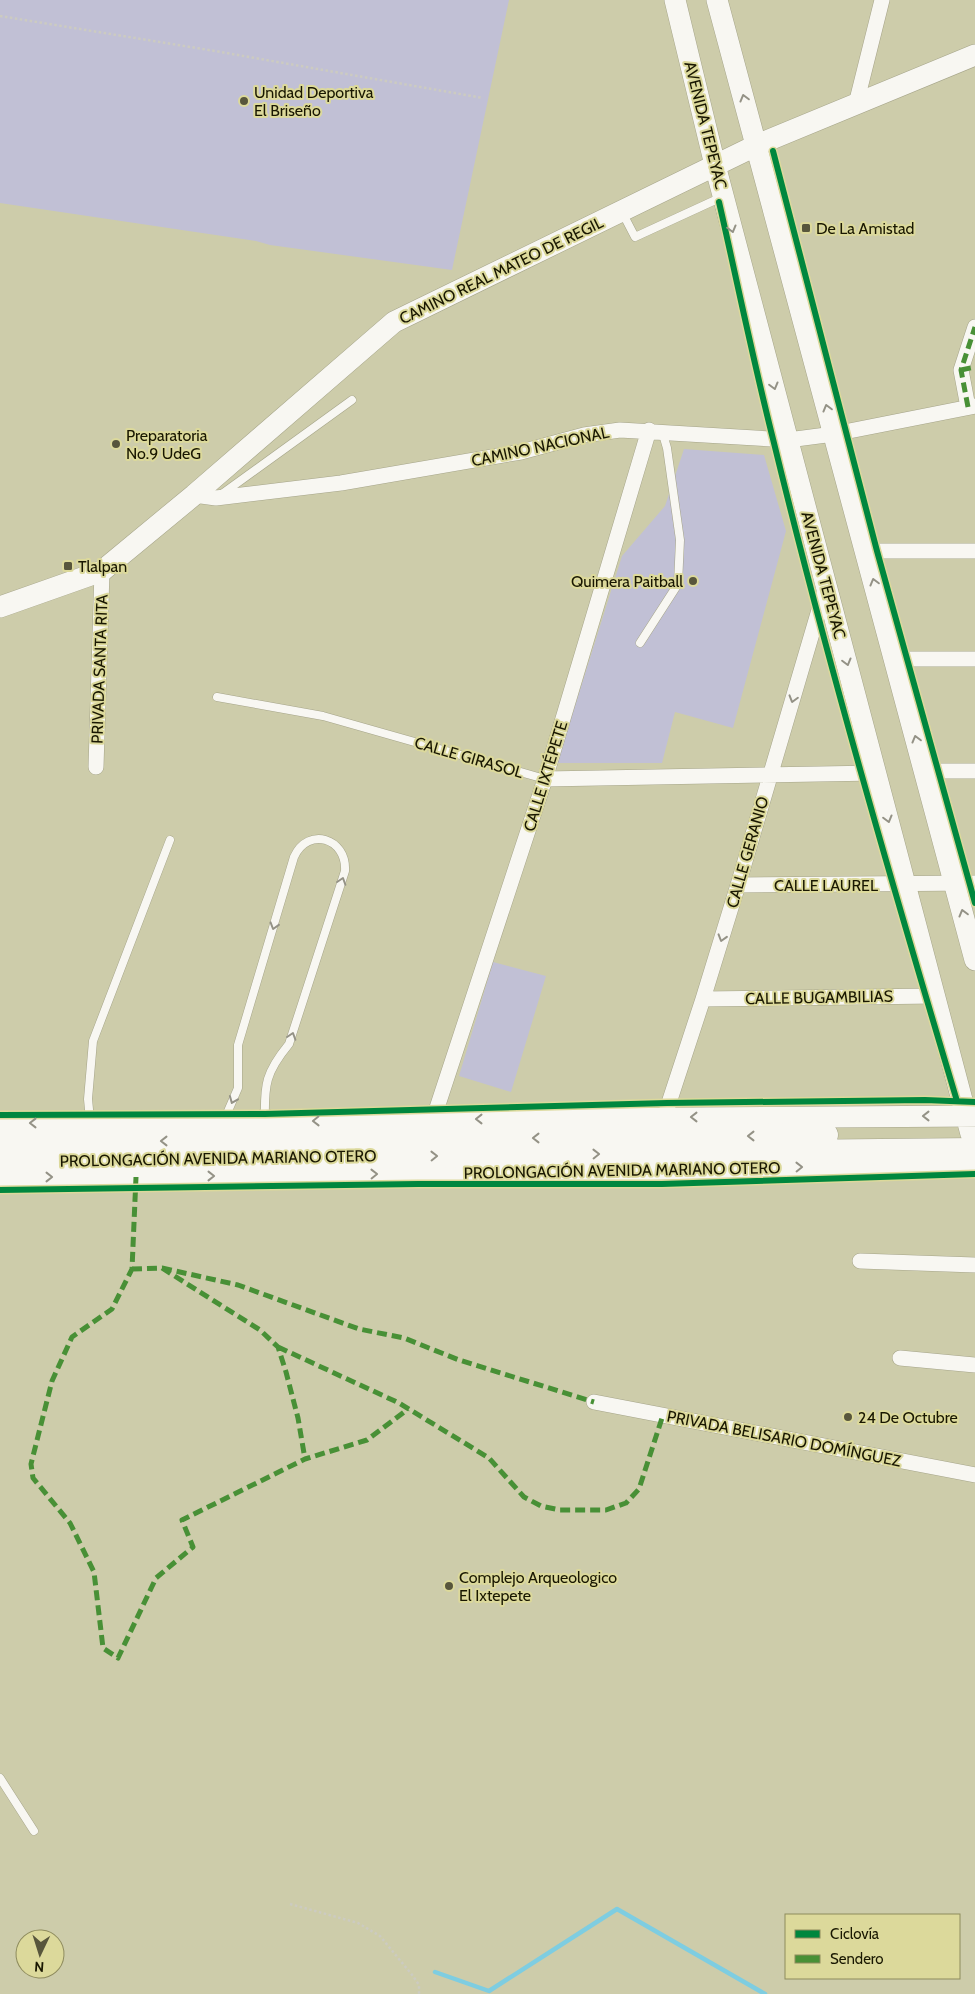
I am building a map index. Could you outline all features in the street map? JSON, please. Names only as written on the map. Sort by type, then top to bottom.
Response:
[{"type":"main road","points":[[266,1121],[316,1148]]},
{"type":"main road","name":"PROLONGACIÓN AVENIDA MARIANO OTERO","points":[[0,1160],[316,1148],[973,1133]]},
{"type":"main road","name":"PROLONGACIÓN AVENIDA MARIANO OTERO","points":[[0,1142],[316,1148]]},
{"type":"main road","points":[[266,1176],[316,1148]]},
{"type":"street","name":"AVENIDA TEPEYAC","points":[[675,0],[715,165],[905,884],[973,1133]]},
{"type":"street","points":[[717,0],[925,771],[965,884],[975,960]]},
{"type":"street","points":[[856,104],[882,0]]},
{"type":"street","name":"CAMINO REAL MATEO DE REGIL","points":[[0,607],[102,571],[194,495],[394,322],[757,145],[975,55]]},
{"type":"street","points":[[971,406],[968,368],[975,326]]},
{"type":"street","name":"CAMINO NACIONAL","points":[[194,495],[216,498],[341,484],[521,452],[584,435],[620,430],[788,440],[834,434],[971,406]]},
{"type":"street","name":"CALLE IXTÉPETE","points":[[433,1120],[545,779],[656,431]]},
{"type":"street","points":[[866,551],[975,551]]},
{"type":"street","name":"PRIVADA SANTA RITA","points":[[96,767],[102,571]]},
{"type":"street","name":"CALLE GERANIO","points":[[664,1118],[738,885],[826,585]]},
{"type":"street","points":[[895,659],[975,659]]},
{"type":"street","points":[[925,771],[975,771]]},
{"type":"street","name":"CALLE GIRASOL","points":[[545,779],[876,773]]},
{"type":"street","name":"CALLE LAUREL","points":[[738,885],[965,884]]},
{"type":"street","name":"CALLE BUGAMBILIAS","points":[[703,999],[935,996]]},
{"type":"street","points":[[0,1123],[664,1118],[973,1133]]},
{"type":"street","name":"PROLONGACIÓN AVENIDA MARIANO OTERO","points":[[0,1178],[266,1176],[975,1164]]},
{"type":"street","points":[[860,1260],[975,1265]]},
{"type":"street","points":[[900,1358],[975,1365]]},
{"type":"street","name":"PRIVADA BELISARIO DOMÍNGUEZ","points":[[594,1402],[975,1475]]},
{"type":"lane","points":[[621,212],[635,237],[724,196]]},
{"type":"lane","points":[[216,498],[352,400]]},
{"type":"lane","points":[[640,643],[678,584],[680,540],[666,448],[656,431]]},
{"type":"lane","name":"CALLE GIRASOL","points":[[217,697],[323,716],[545,779]]},
{"type":"lane","points":[[222,1121],[238,1088],[238,1045],[294,857],[302,846],[315,839],[322,839],[329,841],[341,850],[344,857],[345,871],[289,1044],[276,1060],[267,1078],[266,1121]]},
{"type":"lane","points":[[90,1122],[88,1100],[93,1041],[170,840]]},
{"type":"lane","points":[[0,1778],[34,1831]]},
{"type":"path","points":[[0,16],[224,52],[483,98]]},
{"type":"path","points":[[290,1904],[358,1924],[380,1936],[413,1976],[419,1985],[419,1994]]},
{"type":"shaded area","name":"Unidad Deportiva El Briseño","points":[[0,0],[509,0],[452,270],[270,245],[256,241],[0,203]]},
{"type":"shaded area","name":"Quimera Paitball","points":[[684,449],[764,455],[786,531],[733,728],[675,712],[662,763],[557,763],[622,556],[665,506]]},
{"type":"shaded area","points":[[493,962],[546,976],[511,1092],[459,1076]]},
{"type":"waterway","points":[[435,1972],[489,1991],[617,1909],[765,1994]]},
{"type":"marked path","points":[[968,407],[961,370],[975,327]]},
{"type":"marked path","points":[[961,370],[975,367]]},
{"type":"marked path","points":[[136,1177],[132,1269],[112,1309],[72,1337],[52,1381],[31,1464],[33,1478],[70,1523],[94,1572],[103,1648],[118,1658],[156,1578],[193,1547],[182,1520],[305,1459],[367,1440],[408,1409]]},
{"type":"marked path","points":[[162,1268],[238,1285],[359,1329],[404,1338],[459,1360],[594,1402]]},
{"type":"marked path","points":[[132,1269],[162,1268],[260,1330],[278,1347],[298,1418],[305,1459]]},
{"type":"marked path","points":[[278,1347],[399,1403],[489,1458],[524,1497],[541,1506],[560,1510],[606,1510],[626,1503],[639,1489],[663,1415]]},
{"type":"cycle path","points":[[773,151],[877,551],[975,903]]},
{"type":"cycle path","points":[[719,202],[766,409],[815,605],[884,853],[957,1101]]},
{"type":"cycle path","points":[[0,1115],[265,1114],[667,1103],[925,1100],[975,1102]]},
{"type":"cycle path","points":[[0,1190],[418,1184],[662,1184],[975,1174]]},
{"type":"place","name":"Unidad Deportiva El Briseño","points":[[244,101]]},
{"type":"place","name":"De La Amistad","points":[[806,228]]},
{"type":"place","name":"Preparatoria No.9 UdeG","points":[[116,444]]},
{"type":"place","name":"Tlalpan","points":[[68,566]]},
{"type":"place","name":"Quimera Paitball","points":[[693,581]]},
{"type":"place","name":"24 De Octubre","points":[[848,1417]]},
{"type":"place","name":"Complejo Arqueologico El Ixtepete","points":[[449,1586]]}]
